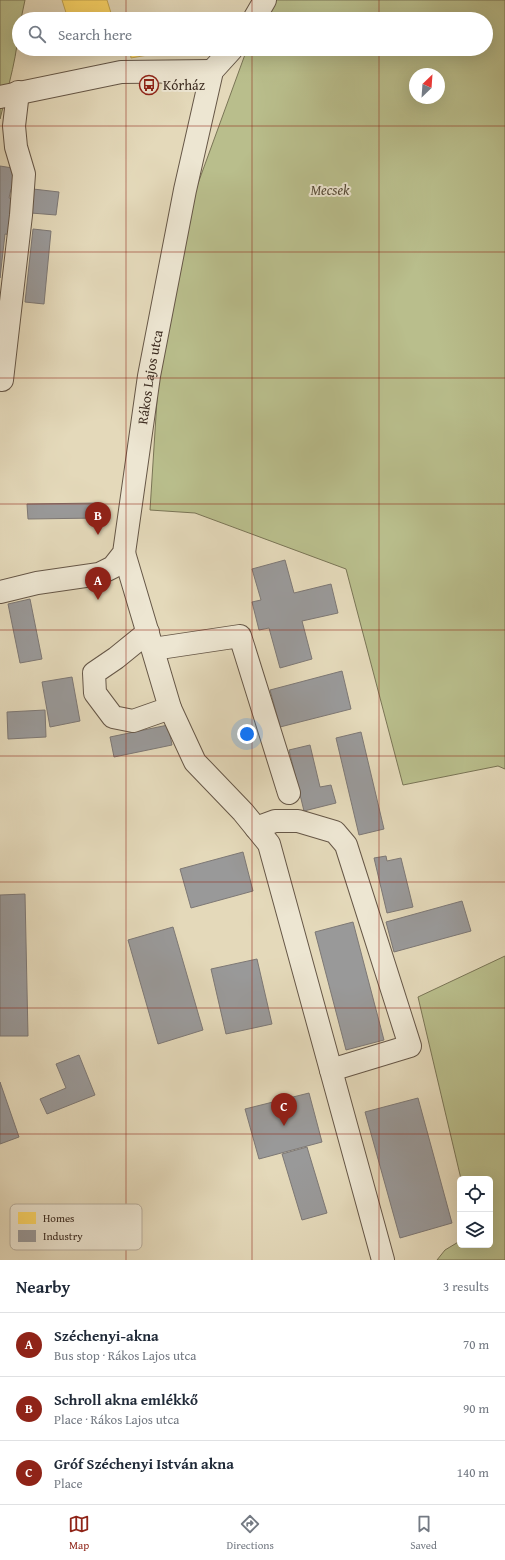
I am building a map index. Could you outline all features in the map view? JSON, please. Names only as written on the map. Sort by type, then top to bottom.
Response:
[{"type":"street","points":[[246,12],[247,0]]},
{"type":"street","points":[[258,12],[265,0]]},
{"type":"street","points":[[2,380],[21,215],[24,174],[16,147],[9,95],[121,72],[212,71],[226,56]]},
{"type":"street","name":"Rákos Lajos utca","points":[[124,553],[149,376],[185,190],[212,71]]},
{"type":"street","points":[[0,592],[37,583],[99,574],[113,567],[124,553]]},
{"type":"street","points":[[124,553],[170,708],[195,762],[269,844],[384,1260]]},
{"type":"street","points":[[170,708],[133,721],[113,717],[95,693],[94,673],[116,658],[150,640],[240,636],[290,793]]},
{"type":"street","points":[[256,828],[275,821],[298,822],[335,832],[346,845],[410,1046],[331,1070]]},
{"type":"green space","points":[[0,0],[25,0],[22,12],[12,12],[12,56],[15,56],[0,119]]},
{"type":"green space","name":"Mecsek","points":[[257,0],[505,0],[505,769],[498,766],[403,785],[346,569],[195,513],[150,510],[165,274],[244,56],[493,56],[493,12],[254,12]]},
{"type":"green space","points":[[505,956],[505,1260],[437,1260],[445,1250],[457,1243],[457,1248],[493,1248],[493,1176],[460,1176],[418,997]]},
{"type":"building: Homes","points":[[62,0],[107,0],[111,12],[66,12]]},
{"type":"building: Homes","points":[[131,56],[142,56],[131,58]]},
{"type":"building: Industry","points":[[0,166],[19,169],[16,190],[11,189],[9,198],[15,199],[11,235],[5,234],[0,278]]},
{"type":"building: Industry","points":[[33,189],[59,192],[56,215],[31,213]]},
{"type":"building: Industry","points":[[33,229],[51,231],[44,304],[25,302]]},
{"type":"building: Industry","points":[[99,503],[99,518],[28,519],[27,504]]},
{"type":"building: Industry","points":[[285,560],[294,593],[331,584],[338,613],[302,621],[312,659],[280,668],[269,628],[259,630],[252,602],[261,600],[252,569]]},
{"type":"building: Industry","points":[[30,599],[42,659],[20,663],[8,604]]},
{"type":"building: Industry","points":[[342,671],[351,709],[280,727],[270,690]]},
{"type":"building: Industry","points":[[72,677],[80,721],[50,727],[42,682]]},
{"type":"building: Industry","points":[[45,710],[46,737],[8,739],[7,712]]},
{"type":"building: Industry","points":[[168,725],[172,745],[114,757],[110,737]]},
{"type":"building: Industry","points":[[361,732],[384,829],[359,835],[336,738]]},
{"type":"building: Industry","points":[[310,745],[320,787],[331,785],[336,803],[304,811],[289,750]]},
{"type":"building: Industry","points":[[243,852],[253,891],[191,908],[180,869]]},
{"type":"building: Industry","points":[[386,856],[387,861],[401,858],[413,907],[387,913],[374,858]]},
{"type":"building: Industry","points":[[25,894],[28,1036],[0,1036],[0,895]]},
{"type":"building: Industry","points":[[462,901],[471,931],[394,952],[386,922]]},
{"type":"building: Industry","points":[[353,922],[384,1040],[346,1050],[315,932]]},
{"type":"building: Industry","points":[[173,927],[203,1030],[158,1044],[128,940]]},
{"type":"building: Industry","points":[[257,959],[272,1024],[226,1034],[211,969]]},
{"type":"building: Industry","points":[[79,1055],[95,1095],[47,1114],[40,1099],[66,1088],[56,1064]]},
{"type":"building: Industry","points":[[0,1082],[19,1137],[0,1144]]},
{"type":"building: Industry","points":[[309,1093],[322,1142],[259,1159],[245,1109]]},
{"type":"building: Industry","points":[[418,1098],[452,1223],[400,1238],[365,1112]]},
{"type":"building: Industry","points":[[307,1147],[327,1213],[302,1220],[282,1154]]},
{"type":"place","name":"Kórház","points":[[149,85]]},
{"type":"place","name":"Schroll akna emlékkő","points":[[98,535]]},
{"type":"place","name":"Széchenyi-akna","points":[[98,600]]},
{"type":"place","name":"Gróf Széchenyi István akna","points":[[284,1126]]}]
